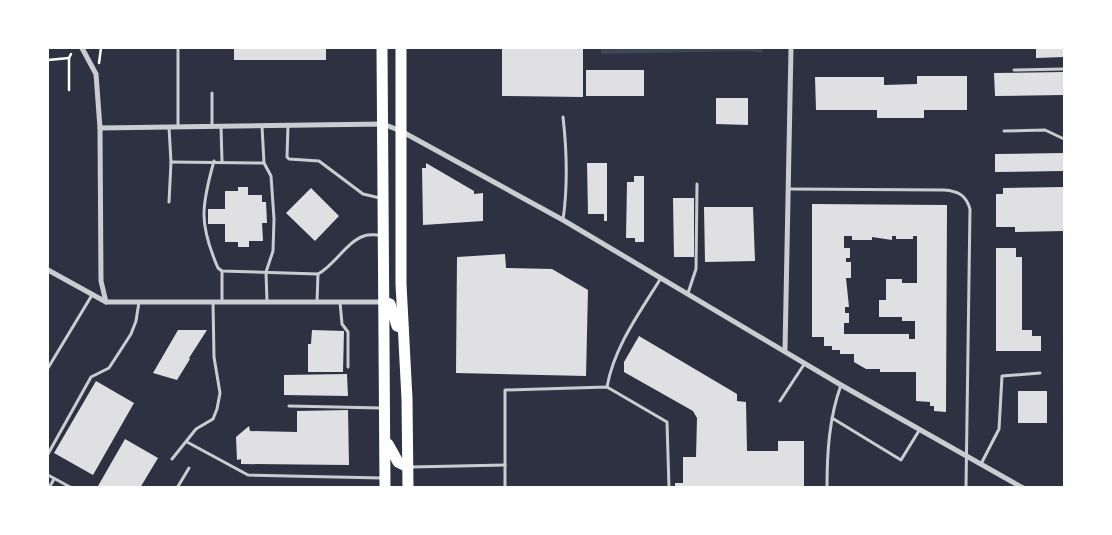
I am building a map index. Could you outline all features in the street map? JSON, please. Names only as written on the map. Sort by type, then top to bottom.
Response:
[{"type":"main road","points":[[382,48],[386,408],[385,483]]},
{"type":"main road","points":[[401,48],[408,488]]},
{"type":"main road","points":[[384,302],[390,304],[398,326],[404,328]]},
{"type":"main road","points":[[386,440],[398,462],[408,467]]},
{"type":"street","points":[[82,48],[96,74],[100,128],[101,281],[106,302]]},
{"type":"street","points":[[785,350],[791,48]]},
{"type":"street","points":[[100,128],[383,124],[401,131],[563,220],[785,350],[841,385],[1023,488]]},
{"type":"street","points":[[48,270],[106,302],[384,302]]},
{"type":"lane","points":[[178,48],[178,127]]},
{"type":"lane","points":[[1014,70],[1064,69]]},
{"type":"lane","points":[[212,93],[212,127]]},
{"type":"lane","points":[[563,117],[568,184],[563,220]]},
{"type":"lane","points":[[221,126],[222,161]]},
{"type":"lane","points":[[262,126],[264,163],[272,176],[274,220],[273,251],[266,272],[267,302]]},
{"type":"lane","points":[[288,126],[287,157],[290,160],[319,162],[362,194],[383,198]]},
{"type":"lane","points":[[169,127],[171,162],[169,202]]},
{"type":"lane","points":[[1004,131],[1045,130],[1064,139]]},
{"type":"lane","points":[[171,162],[222,161],[264,163]]},
{"type":"lane","points":[[214,162],[203,206],[204,225],[206,240],[218,268],[222,271],[318,274],[326,270],[356,240],[365,235],[383,235]]},
{"type":"lane","points":[[687,294],[696,269],[698,184]]},
{"type":"lane","points":[[789,189],[944,190],[955,191],[963,195],[968,202],[970,209],[966,488]]},
{"type":"lane","points":[[222,271],[222,302]]},
{"type":"lane","points":[[317,302],[318,274]]},
{"type":"lane","points":[[608,387],[610,369],[623,341],[661,278]]},
{"type":"lane","points":[[48,368],[92,295]]},
{"type":"lane","points":[[48,454],[91,377],[109,368],[131,334],[136,321],[139,302]]},
{"type":"lane","points":[[172,459],[188,442],[196,429],[213,419],[220,393],[214,358],[213,302]]},
{"type":"lane","points":[[340,302],[342,324],[348,332],[348,366]]},
{"type":"lane","points":[[780,401],[805,363]]},
{"type":"lane","points":[[981,464],[999,429],[1002,376],[1040,373]]},
{"type":"lane","points":[[827,488],[828,447],[832,418],[841,385]]},
{"type":"lane","points":[[506,488],[505,390],[608,387],[667,422],[668,488]]},
{"type":"lane","points":[[289,406],[386,408]]},
{"type":"lane","points":[[832,418],[901,460],[920,429]]},
{"type":"lane","points":[[188,442],[248,475],[385,483]]},
{"type":"lane","points":[[408,467],[506,465]]},
{"type":"lane","points":[[178,488],[189,468]]},
{"type":"lane","points":[[48,475],[70,487]]},
{"type":"lane","points":[[49,488],[54,479]]},
{"type":"path","points":[[68,90],[68,58],[71,54]]},
{"type":"path","points":[[48,60],[68,58]]},
{"type":"shaded area","points":[[601,48],[762,48],[762,53],[749,51],[601,54]]},
{"type":"building","points":[[234,48],[326,48],[326,60],[234,60]]},
{"type":"building","points":[[502,48],[583,48],[583,97],[502,96]]},
{"type":"building","points":[[1036,48],[1064,48],[1064,57],[1036,58]]},
{"type":"building","points":[[586,70],[644,70],[644,96],[586,96]]},
{"type":"building","points":[[1064,72],[1064,95],[995,96],[994,73]]},
{"type":"building","points":[[917,76],[967,76],[967,110],[924,110],[924,118],[877,118],[877,110],[816,110],[815,77],[884,77],[884,85],[917,84]]},
{"type":"building","points":[[716,98],[748,98],[748,125],[716,124]]},
{"type":"building","points":[[1064,153],[1064,171],[995,172],[995,154]]},
{"type":"building","points":[[426,163],[474,191],[474,194],[483,193],[483,221],[423,225],[422,168],[426,168]]},
{"type":"building","points":[[587,163],[607,163],[607,221],[604,221],[604,214],[588,214]]},
{"type":"building","points":[[634,176],[644,176],[644,242],[635,242],[635,238],[626,238],[627,182],[634,182]]},
{"type":"building","points":[[238,187],[248,187],[248,195],[262,195],[262,202],[266,202],[267,223],[262,223],[263,241],[249,241],[249,247],[238,247],[238,242],[225,242],[225,224],[208,224],[208,209],[225,209],[225,191],[238,191]]},
{"type":"building","points":[[1064,187],[1064,231],[1015,232],[1015,227],[996,227],[996,194],[1003,194],[1003,188]]},
{"type":"building","points":[[311,188],[339,216],[315,241],[286,213]]},
{"type":"building","points":[[673,198],[694,198],[694,257],[674,257]]},
{"type":"building","points":[[812,204],[947,205],[946,412],[934,411],[934,406],[930,406],[930,402],[916,401],[916,372],[880,372],[880,369],[866,369],[854,362],[854,354],[840,354],[840,350],[832,350],[832,346],[824,346],[824,337],[812,337]],"holes":[[[844,236],[852,236],[852,240],[872,240],[872,237],[892,240],[892,236],[896,236],[896,239],[913,239],[913,236],[917,236],[917,283],[902,283],[902,279],[886,279],[886,300],[879,300],[879,317],[902,317],[902,321],[915,321],[915,339],[909,339],[909,334],[844,334],[844,323],[849,323],[849,313],[845,313],[845,307],[849,307],[846,278],[851,278],[851,262],[846,262],[846,258],[850,258],[850,248],[844,248]]]},
{"type":"building","points":[[704,207],[753,207],[755,261],[705,262]]},
{"type":"building","points":[[996,248],[1016,248],[1016,257],[1022,257],[1022,330],[1032,330],[1032,336],[1041,336],[1041,351],[996,351]]},
{"type":"building","points":[[505,254],[506,268],[552,269],[588,290],[586,376],[456,373],[457,257]]},
{"type":"building","points":[[178,330],[207,330],[177,380],[153,373]]},
{"type":"building","points":[[312,330],[344,331],[343,372],[308,372],[308,344],[311,344]]},
{"type":"building","points":[[639,336],[737,394],[737,401],[746,402],[747,451],[778,451],[778,441],[804,441],[804,488],[675,488],[675,483],[683,483],[683,457],[696,457],[697,418],[693,411],[624,372],[624,362]]},
{"type":"building","points":[[347,374],[348,396],[284,395],[284,375]]},
{"type":"building","points":[[96,381],[134,403],[93,475],[54,453]]},
{"type":"building","points":[[1018,391],[1047,391],[1047,423],[1018,423]]},
{"type":"building","points":[[348,410],[349,465],[241,464],[241,459],[237,460],[236,437],[249,426],[250,431],[297,432],[297,411]]},
{"type":"building","points":[[125,439],[158,458],[140,488],[101,488],[98,486]]}]
